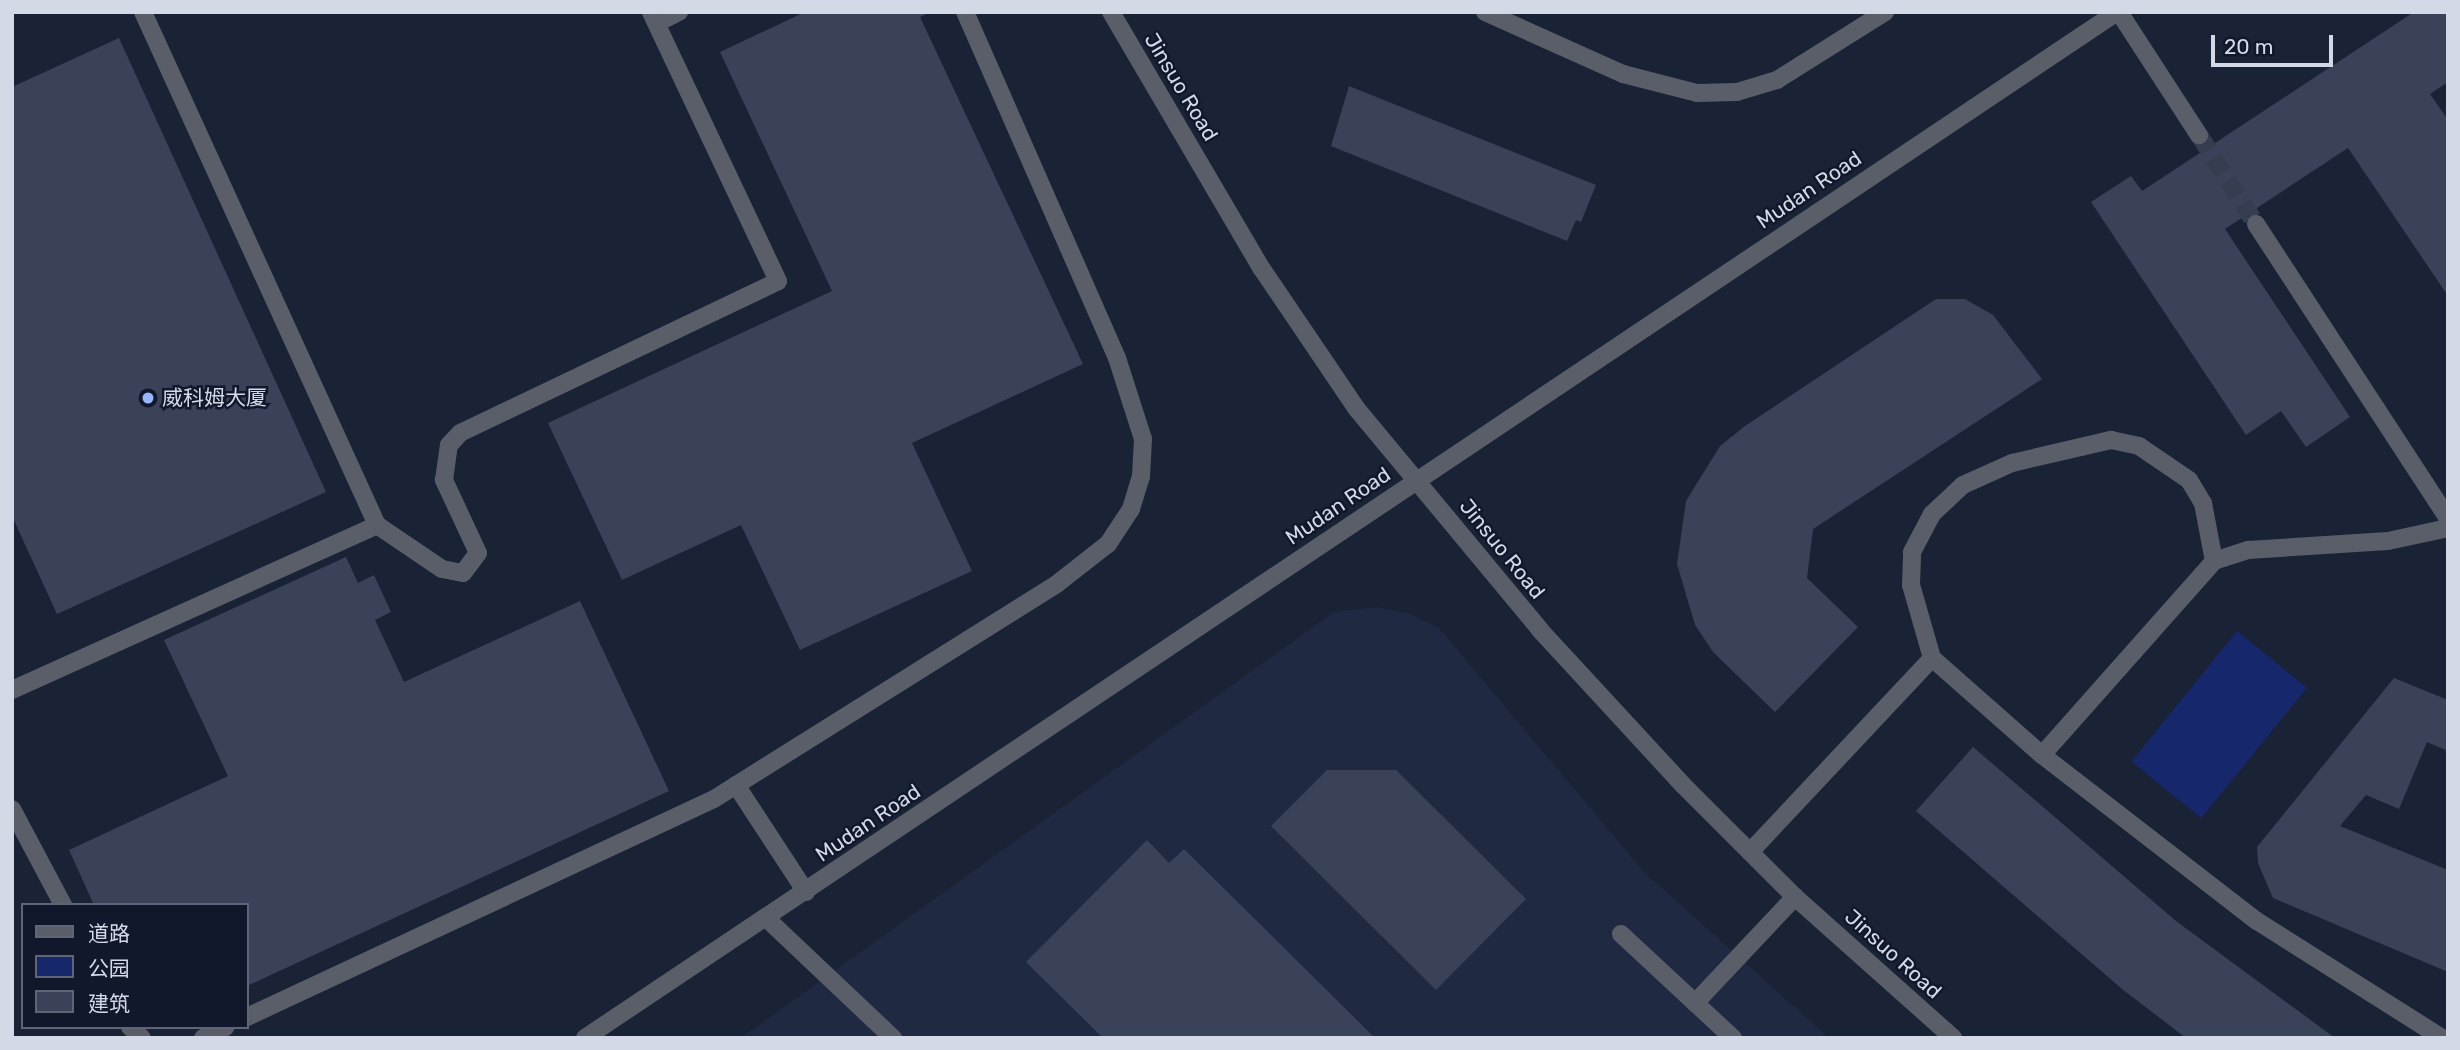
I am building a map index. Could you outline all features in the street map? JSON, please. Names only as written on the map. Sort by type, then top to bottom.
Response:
[{"type":"street","points":[[143,12],[377,525],[442,569],[463,573],[478,553],[444,481],[449,445],[460,433],[778,281],[654,18],[679,12]]},
{"type":"street","points":[[248,1017],[736,785],[1058,583],[1108,544],[1131,509],[1141,477],[1143,439],[1117,358],[965,12]]},
{"type":"street","name":"Jinsuo Road","points":[[1111,12],[1262,269],[1356,408],[1540,631],[1795,897],[1953,1038]]},
{"type":"street","points":[[1485,12],[1623,74],[1697,93],[1737,92],[1777,80],[1885,12]]},
{"type":"street","points":[[2118,12],[2199,135]]},
{"type":"street","name":"Mudan Road","points":[[585,1038],[2118,12]]},
{"type":"street","points":[[2256,225],[2448,519]]},
{"type":"street","points":[[2214,561],[2203,503],[2189,480],[2139,446],[2111,440],[2012,463],[1963,485],[1932,514],[1912,552],[1911,585],[1932,657],[2042,755],[2257,921],[2442,1038]]},
{"type":"street","points":[[12,690],[377,525]]},
{"type":"street","points":[[2042,755],[2214,561],[2248,550],[2388,541],[2448,528]]},
{"type":"street","points":[[1750,852],[1932,657]]},
{"type":"street","points":[[736,785],[806,892]]},
{"type":"street","points":[[12,809],[62,903]]},
{"type":"street","points":[[1695,1003],[1795,897]]},
{"type":"street","points":[[766,918],[893,1038]]},
{"type":"street","points":[[1622,934],[1733,1038]]},
{"type":"street","points":[[203,1038],[222,1029]]},
{"type":"shaded area","points":[[1376,607],[1410,614],[1439,628],[1645,873],[1829,1038],[741,1038],[1334,612]]},
{"type":"green space","points":[[2237,631],[2307,688],[2201,818],[2131,762]]},
{"type":"building","points":[[805,12],[930,12],[920,17],[1083,364],[912,443],[972,571],[800,650],[741,525],[622,580],[548,423],[832,291],[720,52]]},
{"type":"building","points":[[2414,12],[2448,12],[2448,82],[2430,94],[2448,120],[2448,296],[2348,148],[2225,229],[2350,417],[2306,447],[2281,411],[2246,435],[2091,202],[2131,176],[2142,191]]},
{"type":"building","name":"威科姆大厦","points":[[119,38],[326,492],[57,614],[12,516],[12,87]]},
{"type":"building","points":[[1349,86],[1596,185],[1581,222],[1576,220],[1567,241],[1331,146]]},
{"type":"building","points":[[1936,299],[1965,299],[1993,315],[2042,379],[1813,529],[1807,578],[1858,627],[1775,712],[1713,652],[1695,625],[1677,564],[1686,501],[1720,446],[1745,426]]},
{"type":"building","points":[[346,557],[358,583],[374,575],[391,612],[375,620],[404,682],[580,601],[669,791],[248,986],[248,903],[93,903],[69,850],[228,776],[164,640]]},
{"type":"building","points":[[2394,678],[2448,700],[2448,751],[2427,742],[2399,809],[2366,795],[2340,826],[2448,870],[2448,972],[2273,898],[2258,863],[2257,847]]},
{"type":"building","points":[[1973,747],[2176,921],[2335,1038],[2186,1038],[2122,989],[1916,811]]},
{"type":"building","points":[[1327,770],[1396,770],[1526,899],[1436,990],[1271,826]]},
{"type":"building","points":[[1147,840],[1169,863],[1184,849],[1375,1038],[1103,1038],[1026,962]]},
{"type":"tunnel","points":[[2199,135],[2256,224]]},
{"type":"place","name":"威科姆大厦","points":[[148,398]]}]
